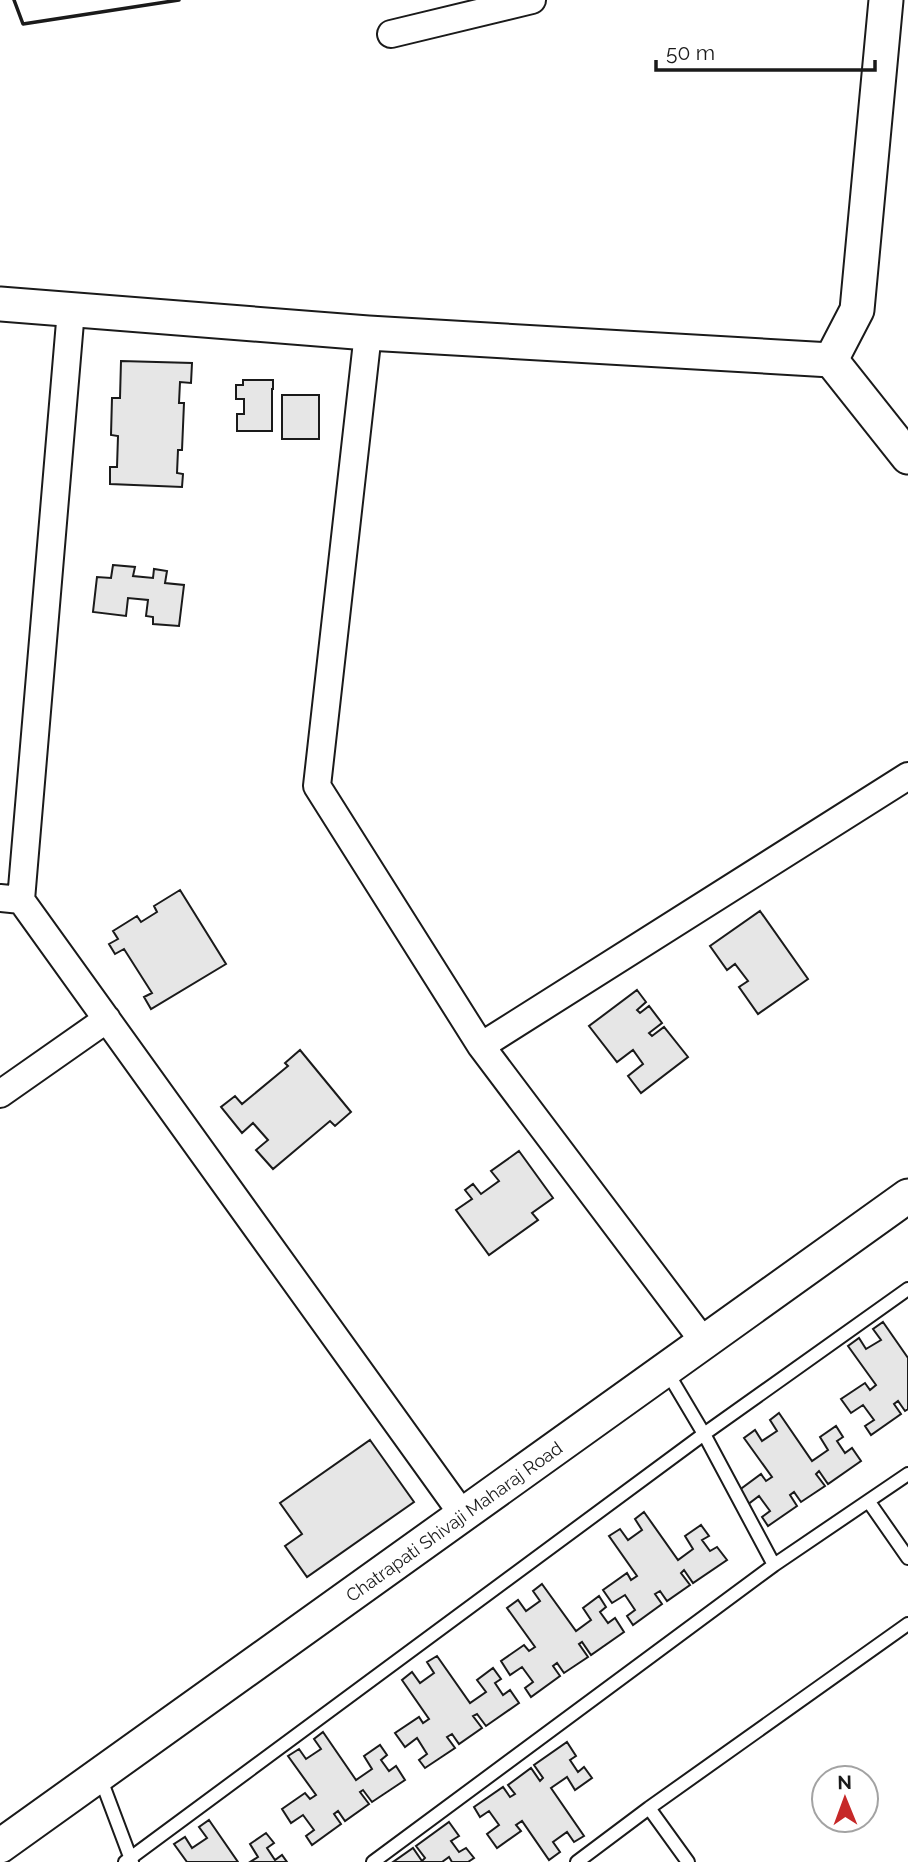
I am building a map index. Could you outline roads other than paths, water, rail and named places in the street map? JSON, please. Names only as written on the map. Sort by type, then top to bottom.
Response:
[{"type":"street","points":[[391,34],[532,0]]},
{"type":"street","points":[[831,360],[857,310],[886,0]]},
{"type":"street","points":[[0,304],[368,333],[831,360],[908,457]]},
{"type":"street","points":[[71,310],[10,899],[107,1019],[463,1515]]},
{"type":"street","points":[[368,333],[317,786],[481,1046],[704,1342]]},
{"type":"street","points":[[481,1046],[908,776]]},
{"type":"street","points":[[0,1094],[107,1019]]},
{"type":"street","name":"Chatrapati Shivaji Maharaj Road","points":[[0,1846],[908,1196]]},
{"type":"lane","points":[[100,1775],[129,1861],[704,1434],[908,1289]]},
{"type":"lane","points":[[666,1369],[774,1565]]},
{"type":"lane","points":[[373,1862],[774,1565],[908,1474]]},
{"type":"lane","points":[[869,1502],[908,1558]]},
{"type":"lane","points":[[577,1862],[908,1624]]},
{"type":"lane","points":[[649,1808],[688,1862]]}]
